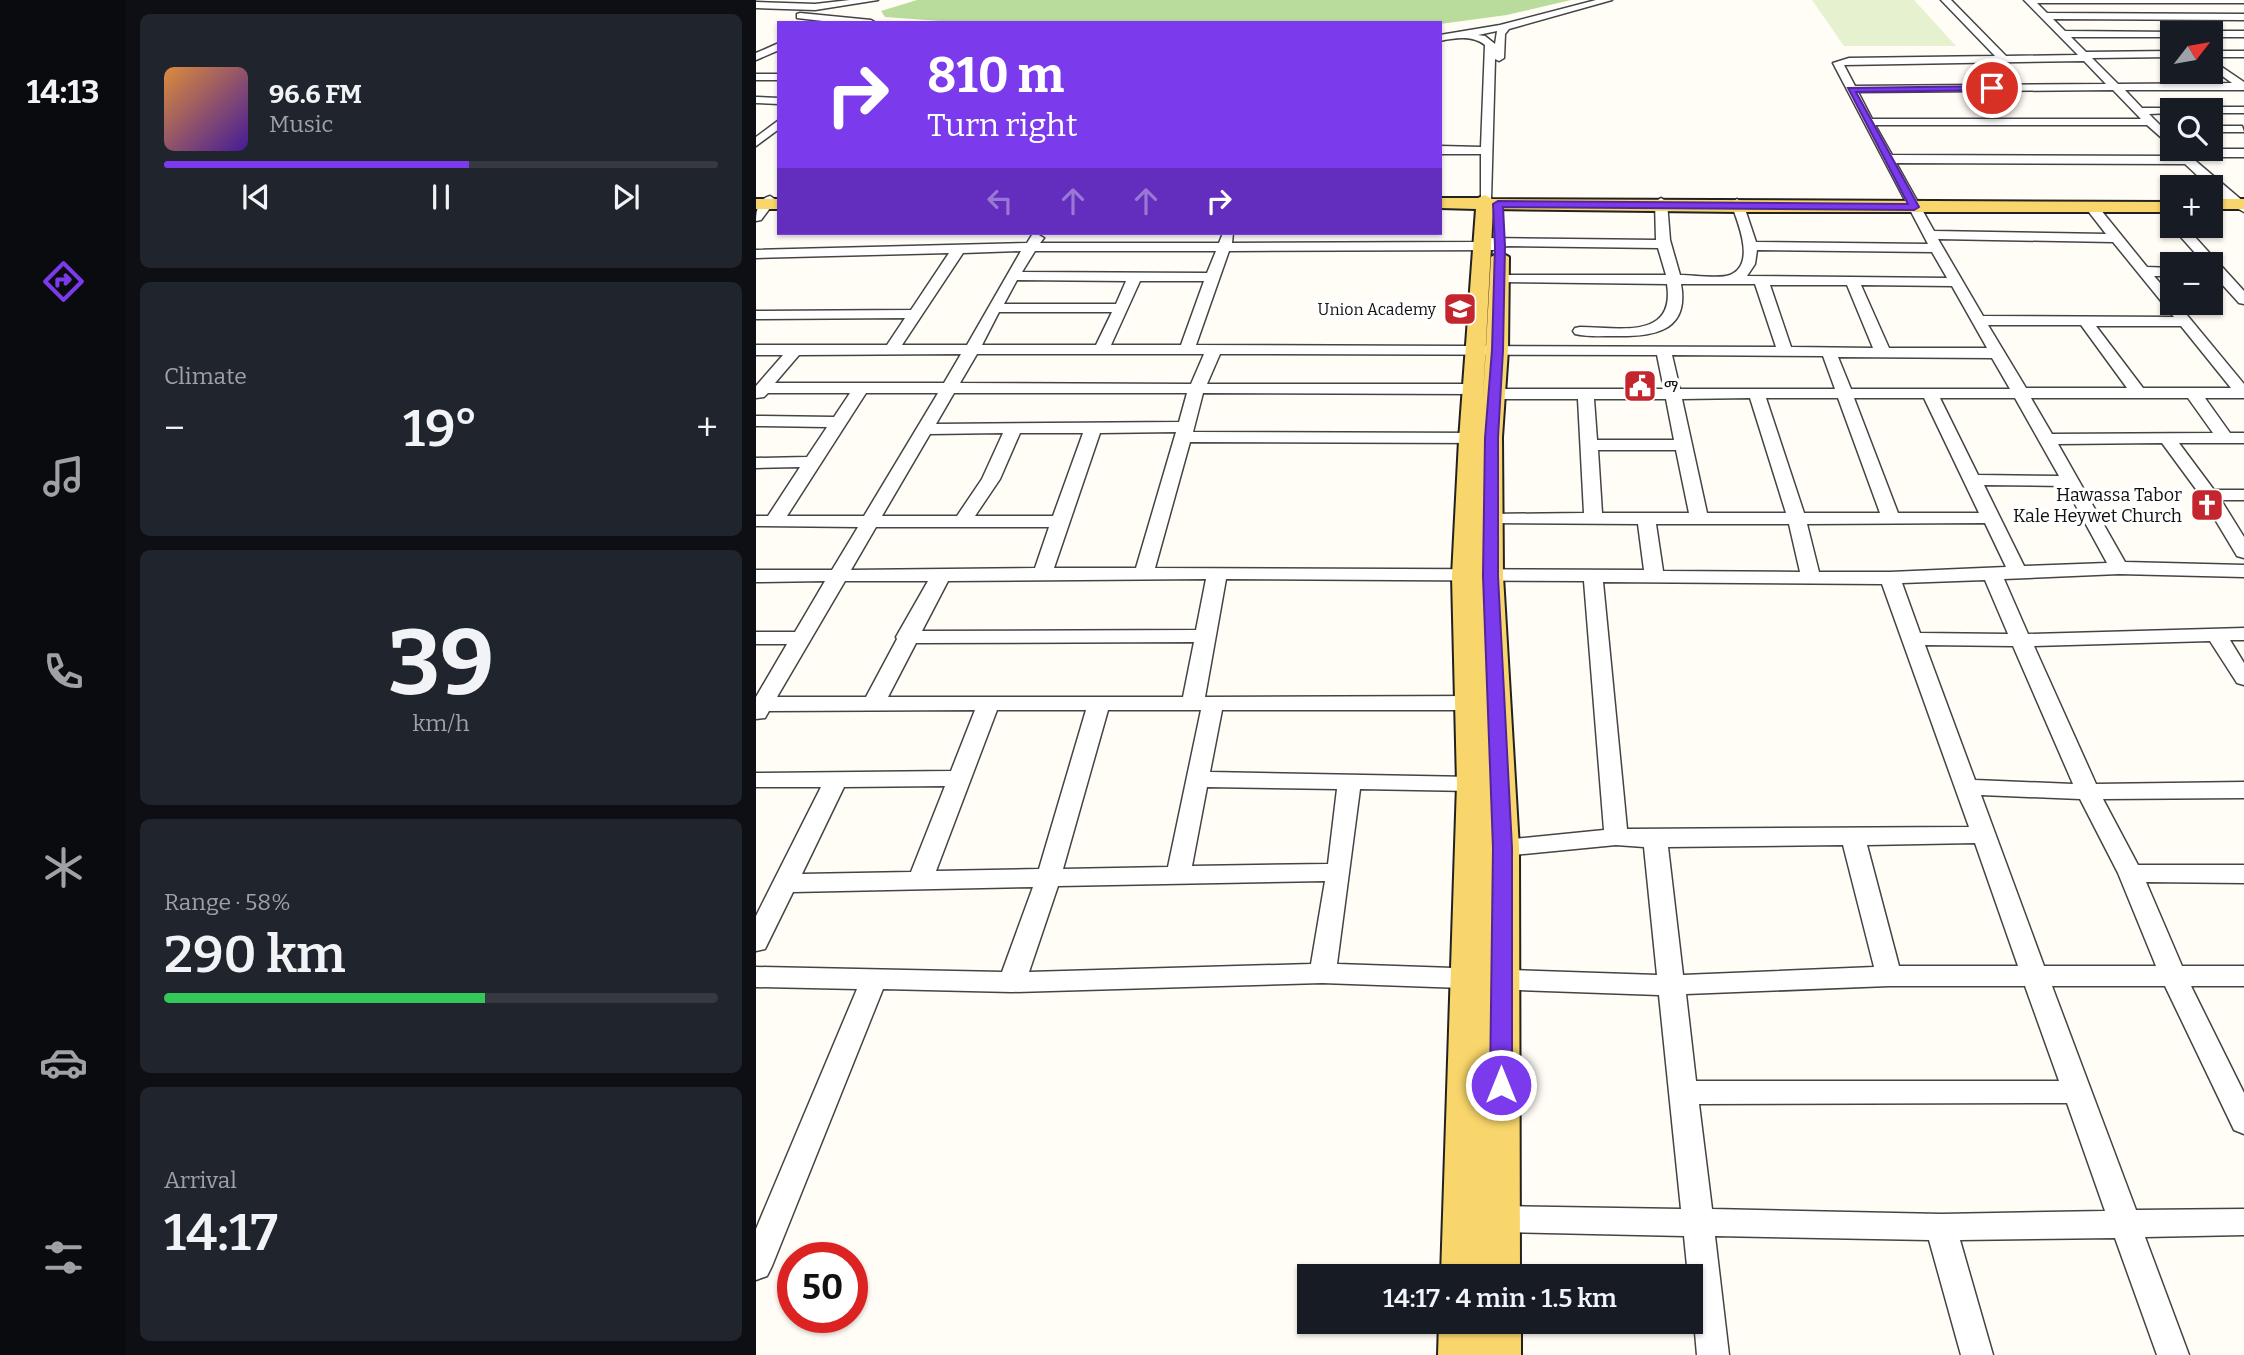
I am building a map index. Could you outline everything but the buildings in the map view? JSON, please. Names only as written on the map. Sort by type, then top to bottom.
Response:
[{"type":"main road","points":[[1442,201],[2160,209]]},
{"type":"main road","points":[[1492,202],[1487,349],[1480,439],[1478,576],[1483,703],[1503,848],[1500,1264]]},
{"type":"main road","points":[[1913,205],[2160,209]]},
{"type":"main road","points":[[1487,349],[1499,278],[1491,244]]},
{"type":"main road","points":[[1478,576],[1490,519],[1480,439]]},
{"type":"main road","points":[[1462,1264],[1472,784],[1483,703]]},
{"type":"main road","points":[[1460,1355],[1461,1334]]},
{"type":"main road","points":[[1499,1334],[1499,1355]]},
{"type":"street","points":[[756,9],[815,7],[873,0]]},
{"type":"street","points":[[1442,36],[1595,0]]},
{"type":"street","points":[[1442,36],[1506,26],[1606,0]]},
{"type":"street","points":[[1946,0],[2003,59]]},
{"type":"street","points":[[2029,0],[2244,0]]},
{"type":"street","points":[[2029,0],[2160,131]]},
{"type":"street","points":[[2153,1],[2180,21]]},
{"type":"street","points":[[756,9],[781,17]]},
{"type":"street","points":[[756,9],[855,21]]},
{"type":"street","points":[[2044,16],[2244,17]]},
{"type":"street","points":[[793,19],[814,21]]},
{"type":"street","points":[[1492,202],[1487,151],[1494,55],[1500,34],[1506,26]]},
{"type":"street","points":[[2061,34],[2160,34]]},
{"type":"street","points":[[2223,34],[2244,34]]},
{"type":"street","points":[[1460,35],[1487,40],[1494,55],[1492,202]]},
{"type":"street","points":[[756,42],[777,46]]},
{"type":"street","points":[[756,57],[777,46]]},
{"type":"street","points":[[2148,54],[2160,64]]},
{"type":"street","points":[[2119,568],[1913,205],[1839,62],[2160,54]]},
{"type":"street","points":[[2223,54],[2244,54]]},
{"type":"street","points":[[1945,59],[1970,92]]},
{"type":"street","points":[[2223,72],[2244,86]]},
{"type":"street","points":[[2184,88],[2172,75],[2226,74]]},
{"type":"street","points":[[756,77],[777,77]]},
{"type":"street","points":[[1851,89],[1970,92],[2244,86]]},
{"type":"street","points":[[756,100],[777,100]]},
{"type":"street","points":[[2140,111],[2160,110]]},
{"type":"street","points":[[2223,110],[2244,110]]},
{"type":"street","points":[[2223,115],[2243,130]]},
{"type":"street","points":[[1869,122],[1989,118],[2160,126]]},
{"type":"street","points":[[756,143],[777,125]]},
{"type":"street","points":[[2223,129],[2243,130]]},
{"type":"street","points":[[1442,150],[1487,151]]},
{"type":"street","points":[[1889,159],[2160,152]]},
{"type":"street","points":[[2223,152],[2244,153]]},
{"type":"street","points":[[2190,161],[2239,206]]},
{"type":"street","points":[[1580,331],[1636,330],[1662,325],[1677,296],[1664,244],[1661,204]]},
{"type":"street","points":[[1734,279],[1746,272],[1750,265],[1751,246],[1738,205]]},
{"type":"street","points":[[2091,207],[2243,393]]},
{"type":"street","points":[[2187,238],[2198,252]]},
{"type":"street","points":[[1751,246],[2116,239]]},
{"type":"street","points":[[756,254],[959,248],[1036,240],[1664,244]]},
{"type":"street","points":[[758,707],[972,349],[1012,276],[1036,240]]},
{"type":"street","points":[[1186,349],[1227,240]]},
{"type":"street","points":[[891,349],[959,248]]},
{"type":"street","points":[[2143,271],[2160,272]]},
{"type":"street","points":[[2223,272],[2244,272]]},
{"type":"street","points":[[1012,276],[1213,277]]},
{"type":"street","points":[[1102,349],[1135,277]]},
{"type":"street","points":[[1499,278],[1957,282]]},
{"type":"street","points":[[1761,280],[1785,352]]},
{"type":"street","points":[[2223,280],[2244,300]]},
{"type":"street","points":[[1852,281],[1883,352]]},
{"type":"street","points":[[994,308],[1121,308]]},
{"type":"street","points":[[756,315],[914,314]]},
{"type":"street","points":[[1978,320],[2184,322]]},
{"type":"street","points":[[2085,321],[2140,394]]},
{"type":"street","points":[[1144,574],[1197,388],[1214,349]]},
{"type":"street","points":[[756,350],[1487,349],[1996,353]]},
{"type":"street","points":[[760,393],[795,350]]},
{"type":"street","points":[[1664,352],[1699,519]]},
{"type":"street","points":[[1829,352],[1891,519]]},
{"type":"street","points":[[760,393],[861,388],[1197,388],[1586,394],[2243,393]]},
{"type":"street","points":[[765,521],[812,462],[861,388]]},
{"type":"street","points":[[2193,393],[2226,439]]},
{"type":"street","points":[[1586,394],[1593,519]]},
{"type":"street","points":[[1757,394],[1797,519],[1811,578]]},
{"type":"street","points":[[1930,394],[2018,573]]},
{"type":"street","points":[[756,421],[838,422]]},
{"type":"street","points":[[963,521],[990,479],[1011,440],[1014,428]]},
{"type":"street","points":[[924,429],[1093,428],[1480,439]]},
{"type":"street","points":[[1042,575],[1093,428]]},
{"type":"street","points":[[2047,439],[2244,438]]},
{"type":"street","points":[[2167,439],[2208,495],[2244,552]]},
{"type":"street","points":[[1589,445],[1683,445]]},
{"type":"street","points":[[756,463],[812,462]]},
{"type":"street","points":[[1971,480],[2072,481]]},
{"type":"street","points":[[2208,495],[2244,495]]},
{"type":"street","points":[[1490,519],[1989,518]]},
{"type":"street","points":[[1646,519],[1655,578]]},
{"type":"street","points":[[765,521],[1062,522]]},
{"type":"street","points":[[756,576],[1217,573],[1890,578],[2119,568],[2244,571]]},
{"type":"street","points":[[1991,572],[2088,792],[2130,873],[2173,976],[2237,1091],[2244,1122]]},
{"type":"street","points":[[1178,876],[1199,779],[1207,636],[1217,573]]},
{"type":"street","points":[[873,705],[906,637],[941,575]]},
{"type":"street","points":[[1594,576],[1616,837]]},
{"type":"street","points":[[1890,578],[2173,1355]]},
{"type":"street","points":[[1914,639],[2023,640],[2244,634]]},
{"type":"street","points":[[2216,635],[2244,679]]},
{"type":"street","points":[[906,637],[1207,636]]},
{"type":"street","points":[[756,638],[800,638]]},
{"type":"street","points":[[758,707],[989,703],[1483,703]]},
{"type":"street","points":[[920,880],[989,703]]},
{"type":"street","points":[[1012,982],[1049,876],[1099,703]]},
{"type":"street","points":[[756,779],[959,778]]},
{"type":"street","points":[[756,942],[836,779]]},
{"type":"street","points":[[1199,779],[1472,784]]},
{"type":"street","points":[[1322,973],[1339,872],[1350,780]]},
{"type":"street","points":[[1967,787],[2088,792],[2244,790]]},
{"type":"street","points":[[1503,848],[1616,837],[1853,838],[1983,835]]},
{"type":"street","points":[[1853,838],[1889,976]]},
{"type":"street","points":[[1655,839],[1713,1355]]},
{"type":"street","points":[[785,883],[1339,872]]},
{"type":"street","points":[[2130,873],[2244,874]]},
{"type":"street","points":[[756,977],[1012,982],[1322,973],[1502,977],[1671,985],[1889,976],[2244,976]]},
{"type":"street","points":[[757,1260],[873,981]]},
{"type":"street","points":[[1684,1093],[2076,1092]]},
{"type":"street","points":[[1500,1219],[1941,1227],[2125,1222],[2244,1223]]},
{"type":"street","points":[[1941,1227],[1977,1355]]},
{"type":"green space","points":[[917,0],[1571,0],[1507,15],[1442,24],[1442,21],[940,21],[885,17],[881,11]]},
{"type":"green space","points":[[1812,0],[1914,0],[1956,46],[1844,46]]},
{"type":"place","name":"Union Academy","points":[[1460,309]]},
{"type":"place","name":"ማ","points":[[1640,386]]},
{"type":"place","name":"Hawassa Tabor Kale Heywet Church","points":[[2207,505]]},
{"type":"route","points":[[1501,1085],[1503,848],[1490,576],[1491,438],[1500,246],[1498,204],[1914,207],[1851,89],[1992,88]]}]
